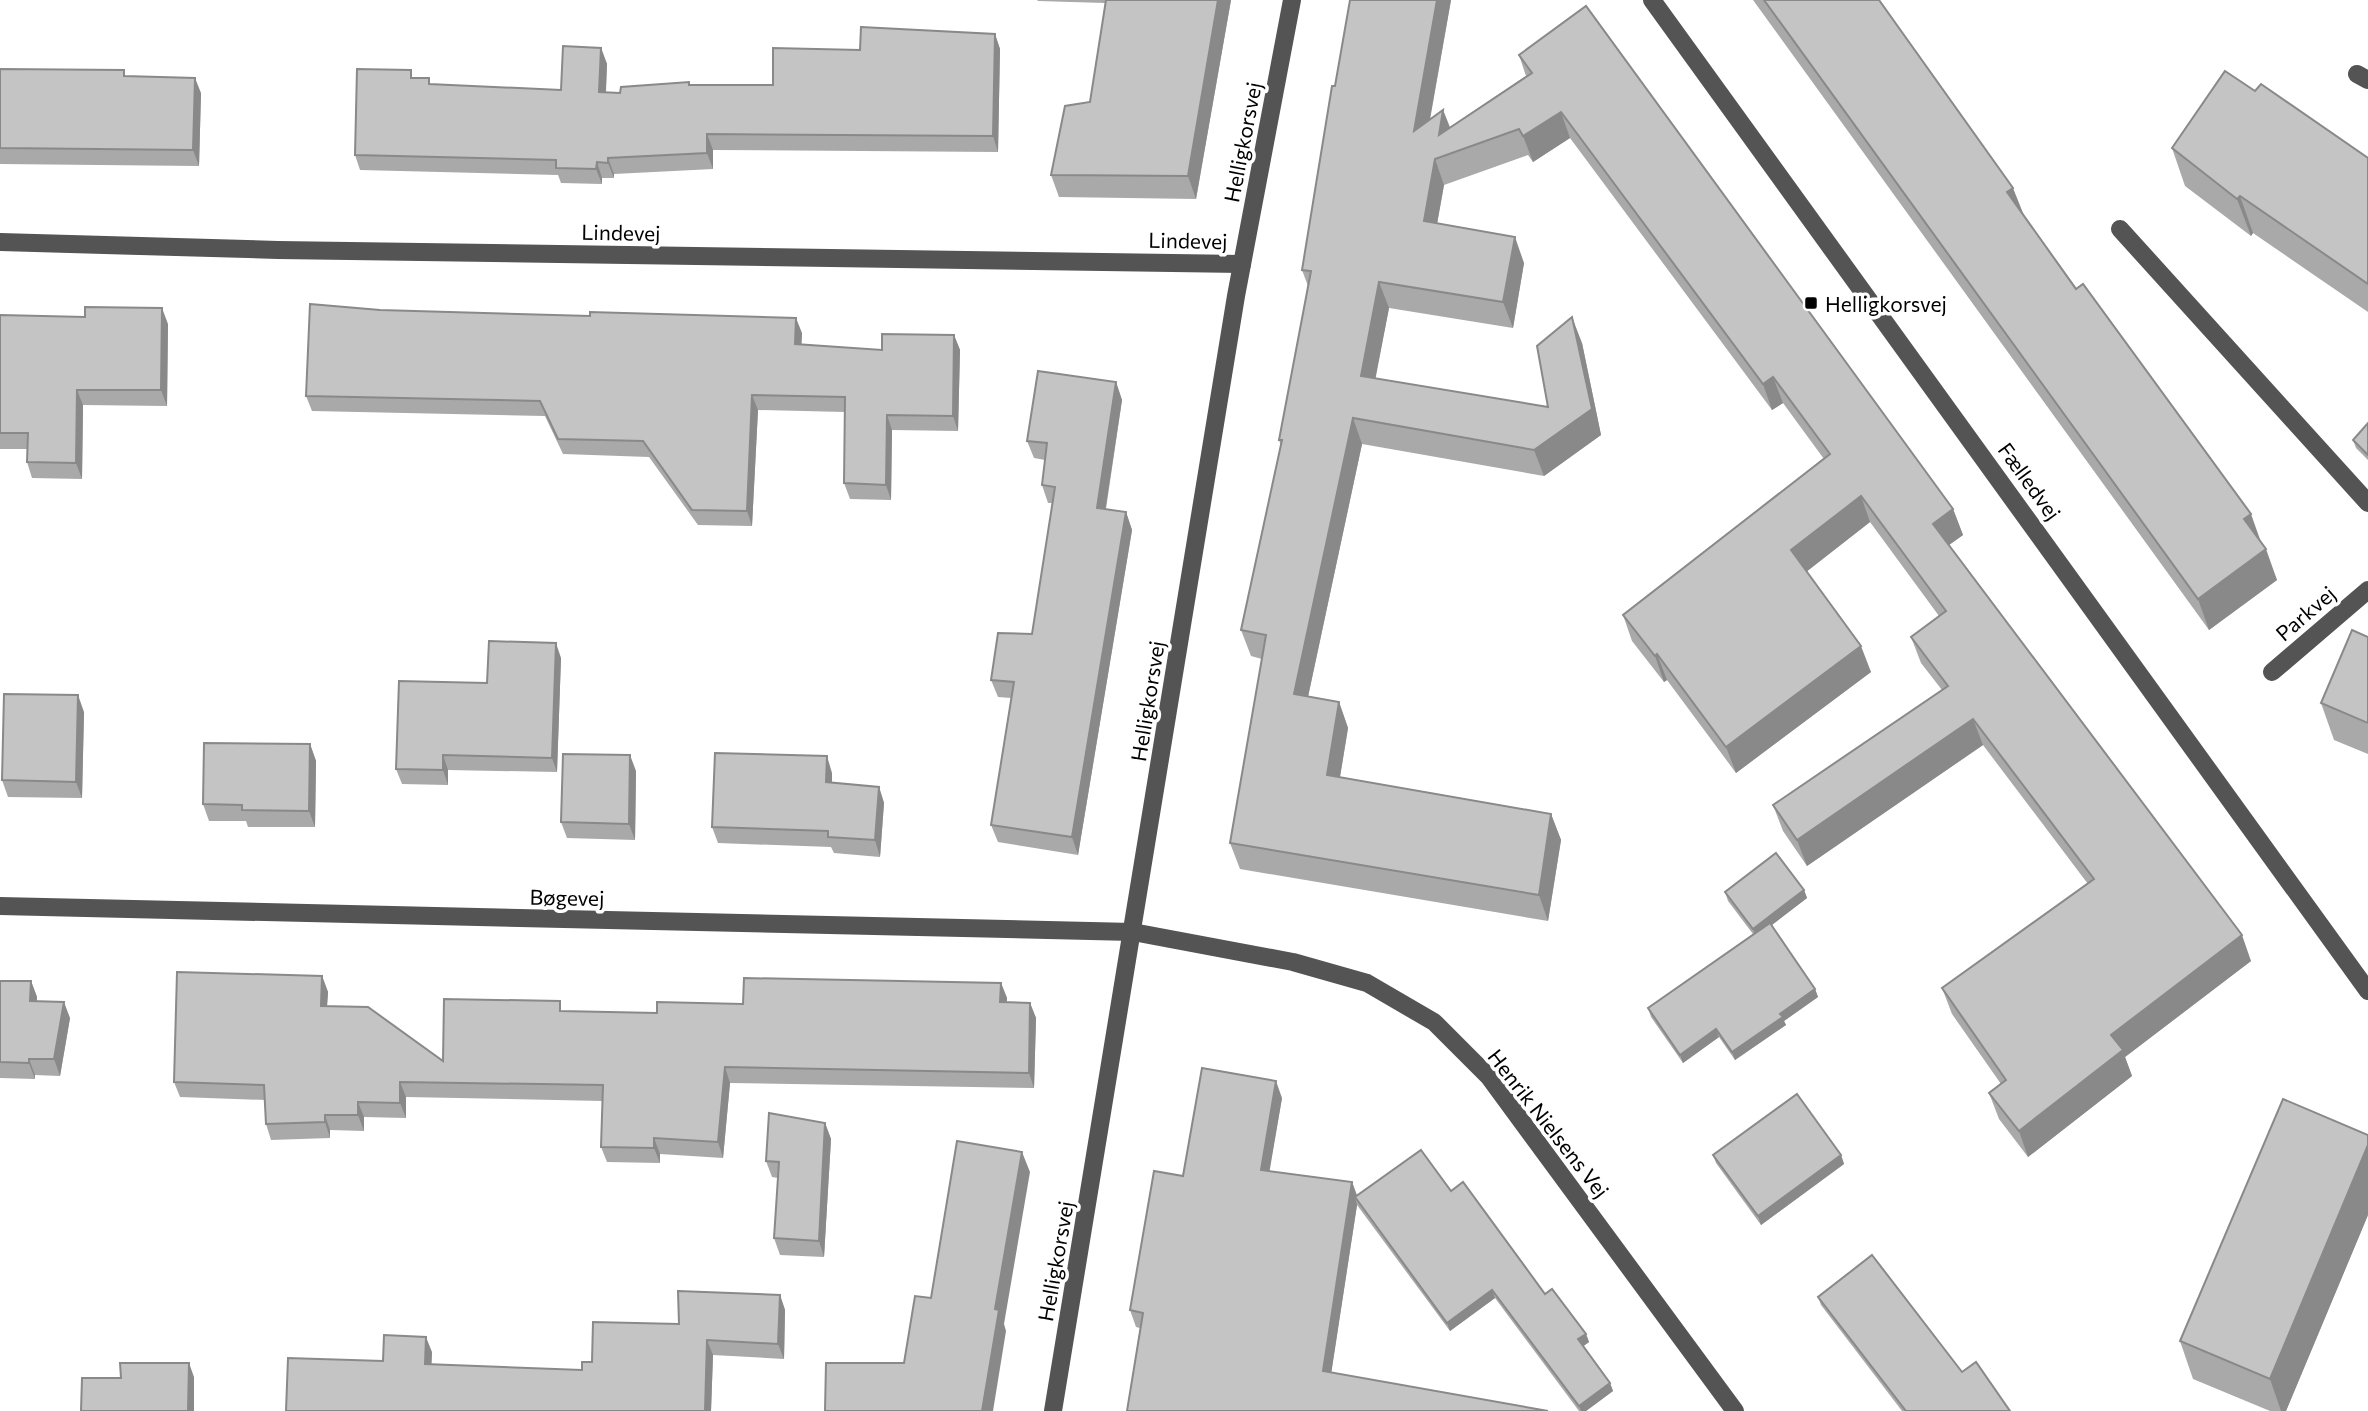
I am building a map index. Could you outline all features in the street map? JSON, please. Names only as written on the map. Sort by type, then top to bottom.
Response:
[{"type":"street","name":"Helligkorsvej","points":[[1053,1411],[1242,264],[1292,0]]},
{"type":"street","name":"Fælledvej","points":[[1652,0],[2368,991]]},
{"type":"street","points":[[2120,229],[2368,503]]},
{"type":"street","name":"Lindevej","points":[[0,242],[305,250],[1242,264]]},
{"type":"street","name":"Parkvej","points":[[2272,672],[2368,590]]},
{"type":"street","name":"Bøgevej","points":[[0,906],[1133,932]]},
{"type":"street","name":"Henrik Nielsens Vej","points":[[1133,932],[1293,962],[1367,983],[1434,1022],[1489,1077],[1735,1411]]},
{"type":"building","points":[[1106,0],[1218,0],[1188,176],[1051,175],[1065,106],[1090,102]]},
{"type":"building","points":[[1350,0],[1437,0],[1414,131],[1443,110],[1439,135],[1532,73],[1519,55],[1586,6],[1953,509],[1933,524],[2242,935],[2111,1035],[2123,1050],[2019,1131],[1989,1093],[2006,1080],[1942,988],[2094,879],[1973,719],[1797,840],[1773,805],[1948,686],[1911,637],[1946,611],[1861,496],[1791,550],[1861,646],[1726,747],[1657,654],[1655,656],[1623,615],[1830,454],[1773,377],[1763,384],[1561,112],[1523,136],[1519,129],[1435,159],[1424,221],[1515,237],[1503,302],[1379,282],[1361,376],[1548,407],[1537,346],[1572,317],[1592,409],[1534,450],[1353,418],[1294,694],[1339,702],[1327,775],[1551,814],[1539,895],[1230,843],[1266,635],[1241,630],[1282,440],[1279,440],[1311,271],[1302,270],[1332,86],[1335,86]]},
{"type":"building","points":[[1764,0],[1879,0],[2013,188],[2007,192],[2076,289],[2083,284],[2251,514],[2244,519],[2266,549],[2198,599]]},
{"type":"building","points":[[861,27],[995,34],[993,136],[707,134],[707,153],[608,158],[608,163],[597,162],[596,169],[556,168],[556,160],[355,155],[357,69],[411,70],[411,78],[429,78],[429,84],[561,90],[563,46],[601,48],[599,92],[620,93],[621,87],[689,82],[689,85],[773,85],[773,48],[860,50]]},
{"type":"building","points":[[0,69],[124,70],[124,76],[195,78],[193,150],[0,148]]},
{"type":"building","points":[[2225,71],[2255,91],[2261,84],[2368,158],[2368,284],[2240,196],[2237,199],[2172,148]]},
{"type":"building","points":[[310,304],[380,310],[796,318],[795,344],[882,350],[882,334],[954,335],[953,416],[887,415],[886,485],[844,483],[845,397],[752,395],[747,511],[692,510],[643,441],[558,439],[540,401],[306,396]]},
{"type":"building","points":[[85,307],[162,308],[161,390],[77,390],[76,463],[27,462],[28,433],[0,433],[0,315],[85,317]]},
{"type":"building","points":[[1038,371],[1116,382],[1097,508],[1126,512],[1072,837],[991,825],[1014,682],[991,680],[998,633],[1032,634],[1055,487],[1042,485],[1047,443],[1027,441]]},
{"type":"building","points":[[2368,423],[2368,455],[2353,440]]},
{"type":"building","points":[[2352,630],[2368,637],[2368,723],[2321,703]]},
{"type":"building","points":[[489,641],[556,643],[552,758],[443,755],[443,770],[396,769],[399,681],[487,683]]},
{"type":"building","points":[[4,694],[78,695],[76,782],[2,780]]},
{"type":"building","points":[[204,743],[310,744],[309,811],[242,810],[242,805],[203,804]]},
{"type":"building","points":[[715,753],[827,756],[826,782],[879,787],[875,840],[828,837],[828,831],[712,827]]},
{"type":"building","points":[[563,754],[630,755],[629,824],[561,822]]},
{"type":"building","points":[[1776,853],[1804,890],[1753,929],[1725,892]]},
{"type":"building","points":[[1770,923],[1815,989],[1780,1014],[1783,1017],[1732,1052],[1716,1029],[1680,1055],[1648,1008]]},
{"type":"building","points":[[177,972],[322,976],[321,1006],[368,1007],[443,1061],[444,999],[560,1001],[560,1011],[657,1013],[657,1002],[743,1004],[744,978],[1001,983],[1000,1002],[1030,1003],[1029,1073],[725,1067],[718,1142],[654,1138],[654,1148],[601,1147],[603,1085],[400,1082],[400,1103],[358,1102],[358,1115],[325,1115],[325,1122],[266,1124],[264,1085],[174,1082]]},
{"type":"building","points":[[0,981],[31,981],[30,1001],[64,1002],[54,1059],[29,1059],[29,1063],[0,1062]]},
{"type":"building","points":[[1202,1068],[1276,1081],[1261,1170],[1352,1182],[1323,1371],[1548,1411],[1127,1411],[1143,1313],[1130,1310],[1154,1171],[1183,1176]]},
{"type":"building","points":[[1797,1094],[1841,1155],[1758,1216],[1713,1155]]},
{"type":"building","points":[[2283,1099],[2368,1135],[2368,1145],[2270,1379],[2180,1341]]},
{"type":"building","points":[[769,1113],[825,1123],[819,1241],[774,1238],[779,1162],[766,1161]]},
{"type":"building","points":[[957,1141],[1022,1152],[995,1309],[999,1310],[982,1411],[825,1411],[826,1363],[904,1363],[915,1296],[931,1298]]},
{"type":"building","points":[[1421,1150],[1451,1191],[1463,1182],[1545,1294],[1552,1289],[1586,1334],[1578,1339],[1610,1383],[1579,1406],[1492,1290],[1447,1323],[1355,1197]]},
{"type":"building","points":[[1872,1255],[1962,1372],[1976,1362],[2010,1411],[1906,1411],[1818,1297]]},
{"type":"building","points":[[678,1291],[780,1295],[778,1344],[707,1340],[705,1411],[286,1411],[288,1358],[383,1361],[384,1335],[426,1337],[425,1364],[582,1370],[582,1362],[592,1362],[593,1322],[679,1324]]},
{"type":"building","points":[[120,1363],[189,1363],[188,1411],[81,1411],[82,1378],[121,1378]]},
{"type":"place","name":"Helligkorsvej","points":[[1811,303]]}]
